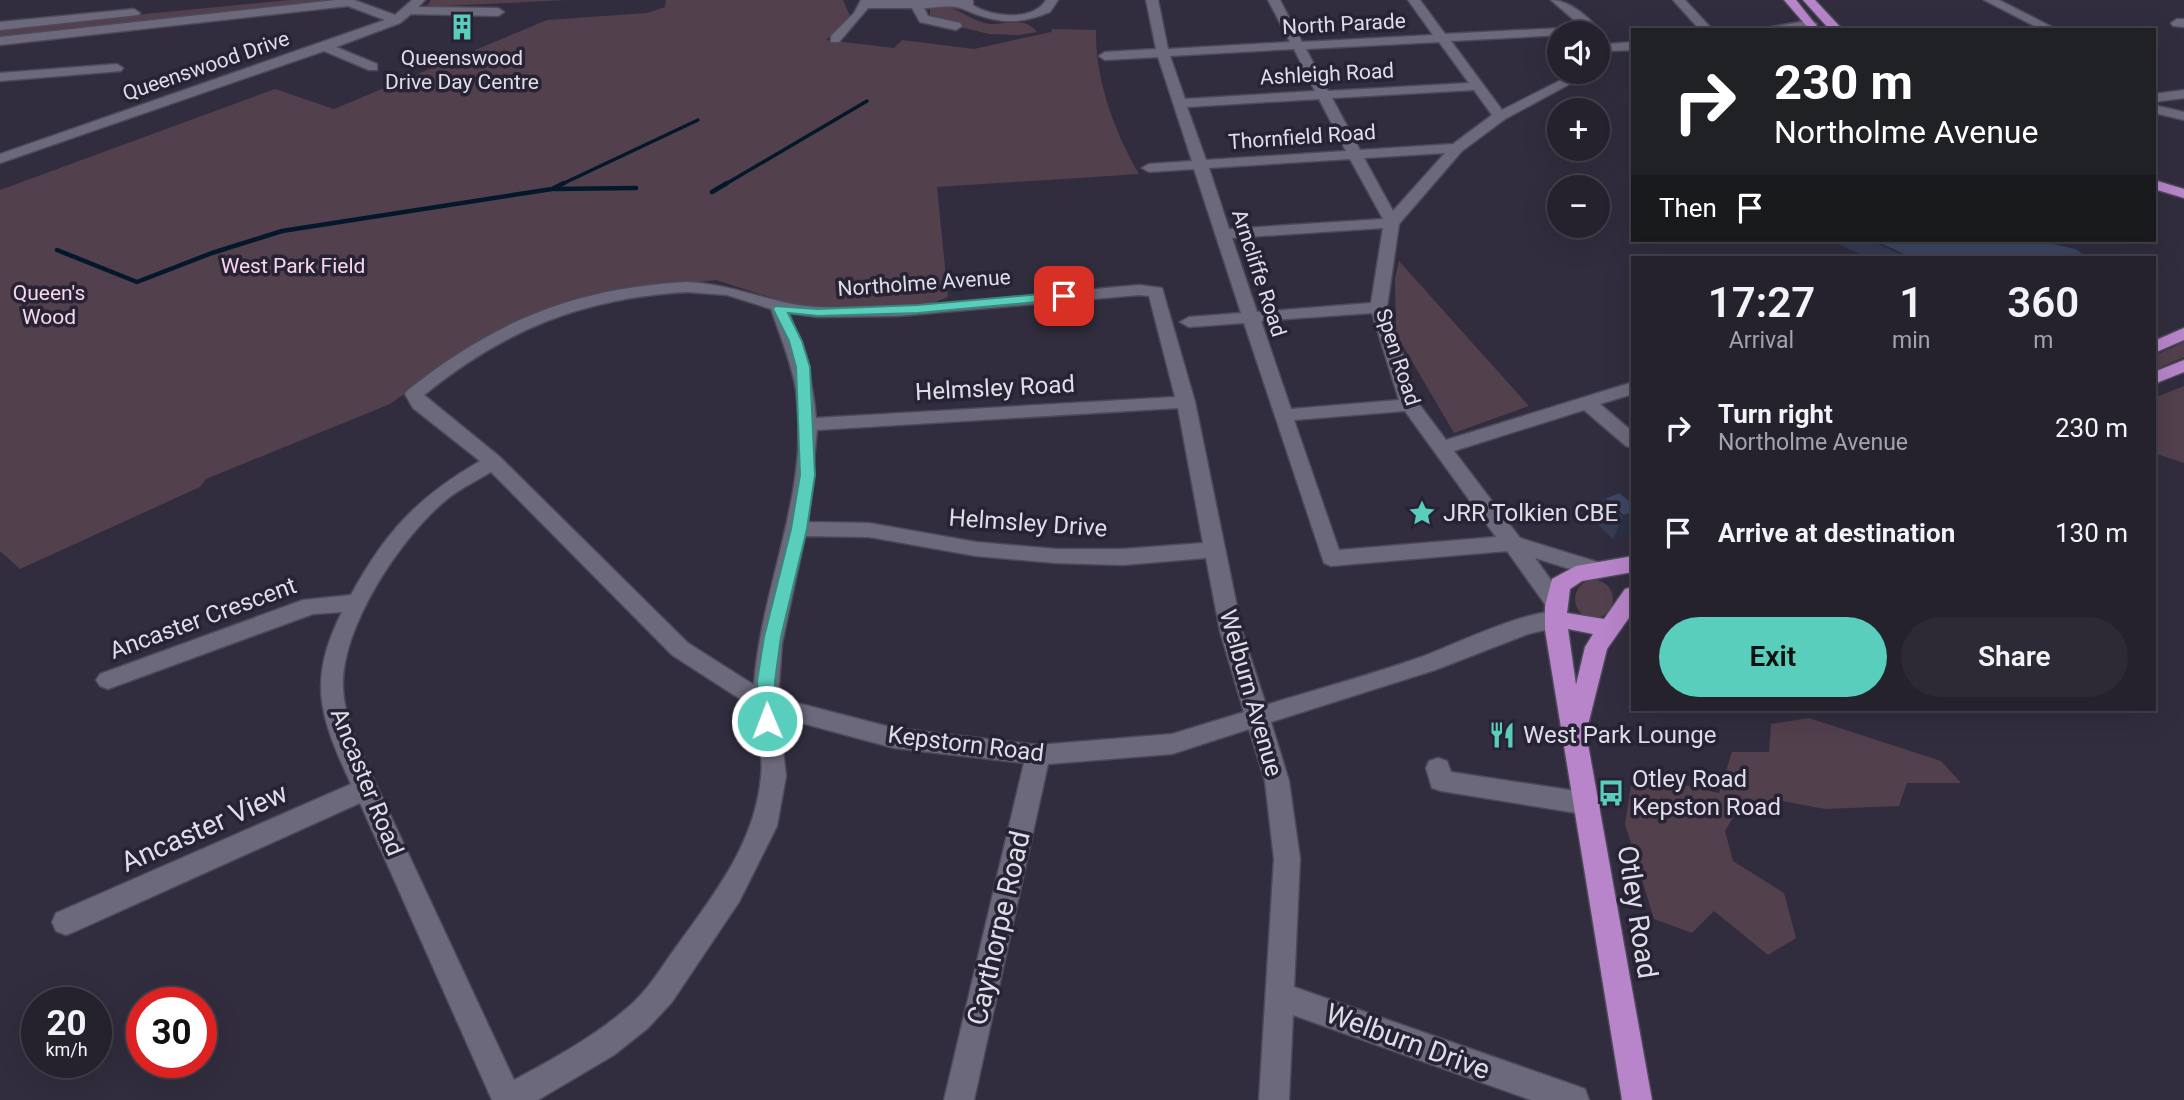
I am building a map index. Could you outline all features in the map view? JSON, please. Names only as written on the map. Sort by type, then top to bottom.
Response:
[{"type":"highway","points":[[1790,0],[1814,27]]},
{"type":"highway","points":[[1809,0],[1835,28]]},
{"type":"highway","points":[[2156,176],[2184,185]]},
{"type":"highway","points":[[2156,185],[2184,194]]},
{"type":"highway","points":[[2156,347],[2184,333]]},
{"type":"highway","points":[[2156,378],[2184,365]]},
{"type":"highway","points":[[1606,628],[1556,610],[1560,585],[1576,574],[1631,564]]},
{"type":"highway","points":[[1599,570],[1631,593]]},
{"type":"highway","name":"Otley Road","points":[[1576,734],[1596,647],[1606,628],[1631,597]]},
{"type":"highway","name":"Otley Road","points":[[1556,610],[1561,660],[1589,804],[1637,1100]]},
{"type":"street","points":[[0,26],[265,0]]},
{"type":"street","points":[[835,39],[866,2],[967,2],[977,13],[1016,17],[1046,10],[1052,0]]},
{"type":"street","name":"Arncliffe Road","points":[[1152,0],[1163,52],[1179,103],[1331,558],[1511,543]]},
{"type":"street","points":[[1274,0],[1392,222]]},
{"type":"street","points":[[1414,0],[1500,116]]},
{"type":"street","points":[[1557,0],[1580,21]]},
{"type":"street","points":[[1679,0],[1705,28]]},
{"type":"street","points":[[1990,0],[2048,28]]},
{"type":"street","points":[[0,41],[334,3],[359,4],[371,12],[396,20]]},
{"type":"street","points":[[919,4],[917,11],[924,19],[956,26]]},
{"type":"street","points":[[371,12],[415,5],[498,12]]},
{"type":"street","name":"Queenswood Drive","points":[[0,159],[325,47],[396,20],[415,5]]},
{"type":"street","name":"North Parade","points":[[1105,56],[1442,37],[1547,34]]},
{"type":"street","points":[[1610,48],[1631,46]]},
{"type":"street","points":[[325,47],[373,67]]},
{"type":"street","points":[[0,77],[117,68]]},
{"type":"street","points":[[1222,234],[1392,222],[1457,148],[1500,116],[1563,84]]},
{"type":"street","name":"Ashleigh Road","points":[[1179,103],[1478,86]]},
{"type":"street","points":[[2156,98],[2184,94]]},
{"type":"street","points":[[2156,109],[2184,116]]},
{"type":"street","name":"Thornfield Road","points":[[1149,168],[1457,148]]},
{"type":"street","name":"Spen Road","points":[[1392,222],[1379,307],[1410,405],[1511,543],[1556,610]]},
{"type":"street","name":"Northolme Avenue","points":[[493,462],[414,398],[414,394],[479,346],[556,313],[638,290],[681,287],[719,289],[779,309],[818,313],[918,309],[1139,290],[1156,292]]},
{"type":"street","name":"Welburn Avenue","points":[[1156,292],[1186,402],[1231,631],[1277,781],[1287,859],[1282,997],[1274,1100]]},
{"type":"street","points":[[1189,322],[1379,307]]},
{"type":"street","points":[[508,1100],[578,1062],[653,1003],[738,883],[762,831],[774,777],[766,704],[772,637],[799,529],[807,475],[803,367],[796,341],[779,309]]},
{"type":"street","points":[[1440,449],[1631,389]]},
{"type":"street","name":"Helmsley Road","points":[[807,425],[1186,402]]},
{"type":"street","points":[[1587,403],[1631,440]]},
{"type":"street","points":[[1283,415],[1410,405]]},
{"type":"street","name":"Ancaster Road","points":[[493,462],[439,495],[413,519],[379,565],[343,636],[331,673],[331,690],[338,720],[367,789],[508,1100]]},
{"type":"street","name":"Kepstorn Road","points":[[493,462],[680,649],[766,704],[894,738],[1038,755],[1172,744],[1427,664],[1524,626],[1556,610]]},
{"type":"street","name":"Helmsley Drive","points":[[799,529],[870,530],[965,547],[1046,556],[1123,556],[1213,550]]},
{"type":"street","points":[[1511,543],[1599,570]]},
{"type":"street","name":"Ancaster Crescent","points":[[107,680],[311,606],[359,602]]},
{"type":"street","name":"Caythorpe Road","points":[[959,1100],[1038,755]]},
{"type":"street","points":[[1438,768],[1441,781],[1589,804]]},
{"type":"street","name":"Ancaster View","points":[[66,922],[367,789]]},
{"type":"street","name":"Welburn Drive","points":[[1282,997],[1574,1100]]},
{"type":"green space","points":[[289,0],[355,0],[0,39],[0,28]]},
{"type":"green space","points":[[431,0],[567,0],[426,7]]},
{"type":"green space","name":"West Park Field","points":[[666,0],[843,0],[850,16],[826,40],[894,48],[902,40],[974,49],[1051,32],[1052,29],[1096,30],[1099,67],[1108,104],[1139,174],[937,187],[948,297],[926,306],[837,308],[792,304],[716,280],[612,291],[460,354],[390,404],[206,479],[200,487],[20,569],[0,551],[0,190],[275,89],[334,109],[547,20],[647,13],[665,7]]},
{"type":"green space","points":[[944,6],[984,23],[1027,24],[1037,32],[1019,35],[989,34],[960,27],[962,24],[930,15],[930,7]]},
{"type":"green space","points":[[1399,261],[1529,406],[1454,433],[1396,334],[1395,278]]},
{"type":"green space","points":[[2184,342],[2184,357],[2156,369],[2156,355]]},
{"type":"green space","points":[[2184,386],[2184,463],[2156,454],[2156,397]]},
{"type":"green space","points":[[1594,580],[1608,585],[1613,599],[1608,613],[1594,618],[1580,613],[1575,599],[1580,585]]},
{"type":"green space","points":[[1809,718],[1941,761],[1961,783],[1907,783],[1899,806],[1825,809],[1776,800],[1739,808],[1725,831],[1733,861],[1784,893],[1796,938],[1768,955],[1714,911],[1692,933],[1654,919],[1625,824],[1631,786],[1679,784],[1719,793],[1732,752],[1769,752],[1771,724]]},
{"type":"building","points":[[1876,242],[2048,242],[2076,248],[2087,256],[1906,256]]},
{"type":"building","points":[[1620,492],[1631,502],[1631,514],[1623,516],[1604,498]]},
{"type":"waterway","points":[[724,185],[867,101]]},
{"type":"waterway","points":[[560,185],[698,120]]},
{"type":"waterway","points":[[560,185],[564,183]]},
{"type":"waterway","points":[[712,192],[727,183]]},
{"type":"waterway","points":[[57,250],[137,282],[212,253],[282,231],[552,189],[560,185]]},
{"type":"waterway","points":[[555,189],[636,188]]},
{"type":"place","name":"Queenswood Drive Day Centre","points":[[462,27]]},
{"type":"place","name":"JRR Tolkien CBE","points":[[1422,513]]},
{"type":"place","name":"West Park Lounge","points":[[1502,735]]},
{"type":"place","name":"Otley Road Kepston Road","points":[[1611,793]]},
{"type":"route","points":[[767,721],[766,681],[772,637],[799,529],[808,451],[803,367],[796,341],[779,309],[818,313],[918,309],[1064,296]]},
{"type":"park label","name":"Queen's Wood","points":[[49,305]]}]
